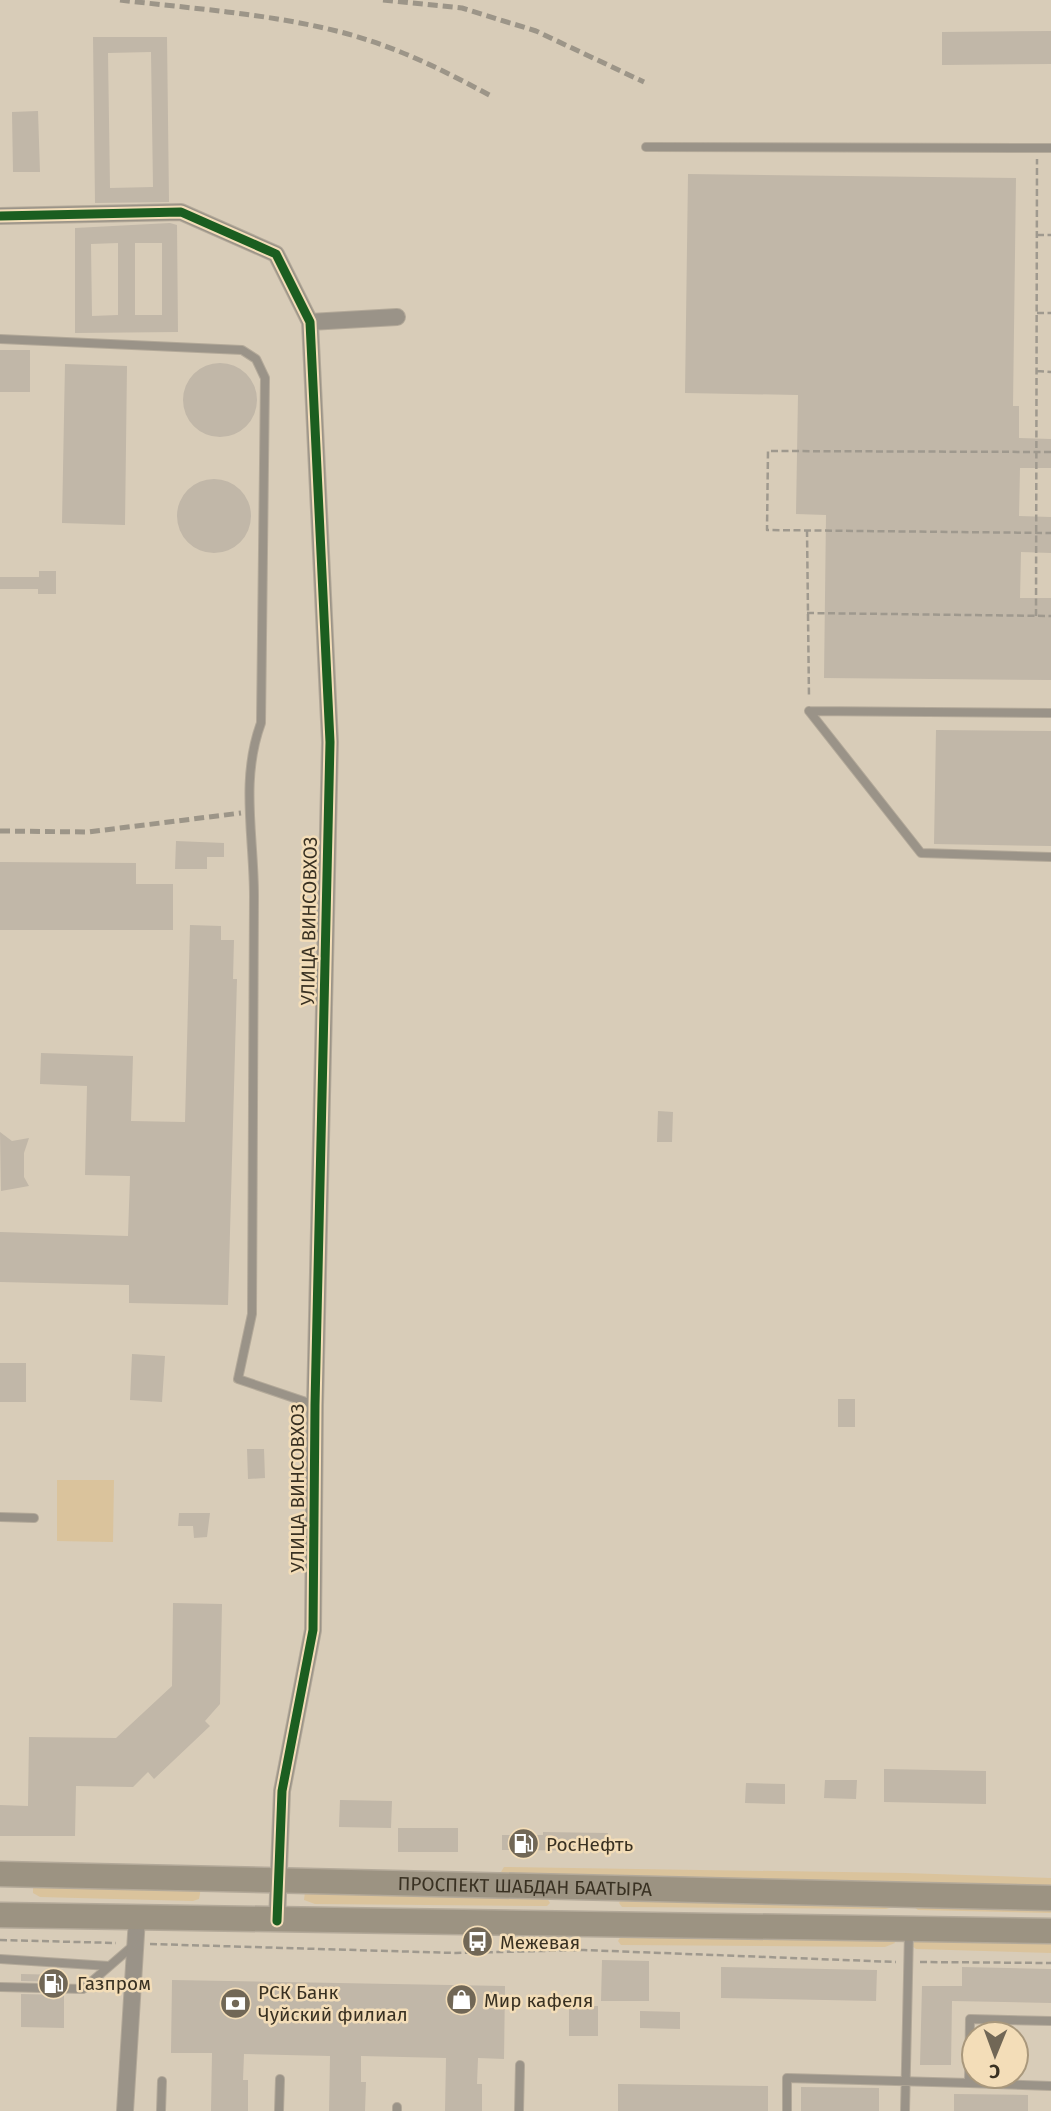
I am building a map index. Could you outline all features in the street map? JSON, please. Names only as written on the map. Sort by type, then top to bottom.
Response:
[{"type":"main road","name":"ПРОСПЕКТ ШАБДАН БААТЫРА","points":[[9,1874],[1051,1898]]},
{"type":"main road","points":[[8,1915],[9,1874]]},
{"type":"main road","points":[[590,1886],[590,1925]]},
{"type":"main road","name":"ПРОСПЕКТ ШАБДАН БААТЫРА","points":[[8,1915],[277,1922],[1051,1931]]},
{"type":"street","name":"УЛИЦА ВИНСОВХОЗ","points":[[0,216],[181,212],[276,254],[310,322],[330,742],[315,1405],[313,1630],[282,1791],[277,1922]]},
{"type":"street","points":[[310,322],[397,317]]},
{"type":"street","points":[[125,2111],[137,1919]]},
{"type":"lane","points":[[646,147],[1051,148]]},
{"type":"lane","points":[[0,339],[242,350],[256,359],[265,378],[261,723],[250,751],[249,791],[254,872],[252,1314],[238,1379],[315,1405]]},
{"type":"lane","points":[[809,711],[1051,713]]},
{"type":"lane","points":[[809,711],[921,853],[1051,857]]},
{"type":"lane","points":[[0,1517],[34,1518]]},
{"type":"lane","points":[[905,2111],[909,1929]]},
{"type":"lane","points":[[0,1987],[83,1989],[135,1944]]},
{"type":"lane","points":[[0,1959],[109,1966]]},
{"type":"lane","points":[[970,2020],[1010,2020]]},
{"type":"lane","points":[[1030,2020],[1051,2021]]},
{"type":"lane","points":[[519,2111],[520,2065]]},
{"type":"lane","points":[[787,2111],[787,2078],[960,2083]]},
{"type":"lane","points":[[279,2111],[280,2079]]},
{"type":"lane","points":[[162,2081],[162,2111]]},
{"type":"lane","points":[[1030,2085],[1051,2086]]},
{"type":"path","points":[[1035,615],[1037,148]]},
{"type":"path","points":[[1037,235],[1051,235]]},
{"type":"path","points":[[1036,313],[1051,313]]},
{"type":"path","points":[[1036,371],[1051,372]]},
{"type":"path","points":[[1051,452],[768,451],[767,530],[1051,533]]},
{"type":"path","points":[[807,530],[809,711]]},
{"type":"path","points":[[807,613],[1051,616]]},
{"type":"path","points":[[0,1940],[456,1953],[584,1950],[909,1962],[1051,1963]]},
{"type":"shaded area","points":[[57,1480],[114,1480],[113,1542],[57,1541]]},
{"type":"shaded area","points":[[504,1867],[1051,1878],[1051,1888],[769,1879],[504,1876],[501,1872]]},
{"type":"shaded area","points":[[33,1887],[201,1888],[199,1899],[193,1901],[40,1897],[33,1893]]},
{"type":"shaded area","points":[[305,1892],[547,1898],[550,1903],[547,1906],[315,1904],[304,1900]]},
{"type":"shaded area","points":[[622,1898],[896,1906],[886,1909],[622,1907],[619,1903]]},
{"type":"shaded area","points":[[1051,1904],[1051,1913],[918,1910],[913,1906]]},
{"type":"shaded area","points":[[621,1936],[893,1939],[895,1943],[885,1947],[621,1945],[618,1941]]},
{"type":"shaded area","points":[[915,1941],[1051,1944],[1051,1953],[916,1949],[912,1946]]},
{"type":"building","points":[[1051,31],[1051,64],[942,65],[942,32]]},
{"type":"building","points":[[93,37],[167,37],[169,202],[95,203]],"holes":[[[151,52],[153,187],[110,188],[108,53]]]},
{"type":"building","points":[[38,111],[40,172],[13,172],[12,112]]},
{"type":"building","points":[[688,174],[1016,178],[1013,406],[1019,406],[1019,438],[1051,439],[1051,468],[1020,468],[1019,516],[1051,517],[1051,553],[1021,552],[1020,598],[1051,598],[1051,680],[824,678],[826,515],[796,514],[798,395],[685,393]]},
{"type":"building","points":[[170,223],[177,225],[178,332],[75,333],[75,228]],"holes":[[[118,243],[118,315],[92,316],[91,244]],[[135,243],[162,243],[162,315],[135,315]]]},
{"type":"building","points":[[0,350],[30,350],[30,392],[0,392]]},
{"type":"building","points":[[213,363],[227,363],[241,369],[251,379],[257,400],[251,421],[241,431],[227,437],[213,437],[199,431],[189,421],[183,407],[183,393],[189,379],[199,369]]},
{"type":"building","points":[[65,364],[127,366],[125,525],[62,523]]},
{"type":"building","points":[[214,479],[235,485],[245,495],[251,516],[245,537],[235,547],[214,553],[193,547],[183,537],[177,516],[183,495],[193,485]]},
{"type":"building","points":[[39,571],[56,571],[56,594],[38,594],[38,589],[0,589],[0,577],[39,577]]},
{"type":"building","points":[[936,730],[1051,731],[1051,846],[934,844]]},
{"type":"building","points":[[176,841],[224,843],[224,857],[207,857],[207,869],[175,869]]},
{"type":"building","points":[[0,862],[136,863],[136,884],[173,884],[173,930],[0,930]]},
{"type":"building","points":[[190,925],[221,926],[221,940],[234,940],[233,979],[237,979],[228,1305],[129,1303],[129,1285],[0,1282],[0,1232],[128,1236],[130,1176],[85,1175],[87,1086],[40,1084],[41,1053],[133,1056],[131,1121],[185,1122]]},
{"type":"building","points":[[658,1111],[673,1112],[672,1142],[657,1142]]},
{"type":"building","points":[[0,1132],[12,1141],[29,1138],[24,1153],[24,1177],[29,1186],[1,1191]]},
{"type":"building","points":[[132,1354],[165,1356],[162,1402],[130,1400]]},
{"type":"building","points":[[0,1363],[26,1363],[26,1402],[0,1402]]},
{"type":"building","points":[[838,1399],[855,1399],[855,1427],[838,1427]]},
{"type":"building","points":[[247,1449],[264,1449],[265,1478],[248,1479]]},
{"type":"building","points":[[179,1513],[210,1513],[207,1537],[194,1538],[193,1526],[178,1526]]},
{"type":"building","points":[[173,1603],[222,1604],[220,1704],[205,1721],[210,1726],[154,1779],[148,1772],[133,1787],[76,1786],[75,1836],[0,1836],[0,1805],[28,1806],[29,1737],[116,1738],[172,1686]]},
{"type":"building","points":[[884,1769],[986,1771],[986,1804],[884,1802]]},
{"type":"building","points":[[825,1780],[857,1780],[856,1799],[824,1798]]},
{"type":"building","points":[[746,1783],[785,1784],[785,1804],[745,1803]]},
{"type":"building","points":[[340,1800],[392,1801],[391,1828],[339,1827]]},
{"type":"building","points":[[398,1828],[458,1828],[458,1852],[398,1852]]},
{"type":"building","points":[[543,1832],[608,1833],[608,1851],[502,1850],[502,1835],[543,1835]]},
{"type":"building","points":[[602,1960],[649,1961],[649,2001],[601,2001]]},
{"type":"building","points":[[721,1967],[877,1970],[876,2001],[721,1998]]},
{"type":"building","points":[[962,1967],[1051,1969],[1051,2003],[952,2001],[951,2065],[920,2065],[922,1986],[962,1986]]},
{"type":"building","points":[[21,1974],[65,1975],[65,1982],[21,1981]]},
{"type":"building","points":[[172,1980],[505,1986],[504,2059],[478,2058],[477,2084],[482,2084],[482,2111],[445,2111],[446,2058],[361,2056],[361,2082],[366,2082],[365,2111],[329,2111],[330,2056],[244,2054],[243,2080],[248,2080],[248,2111],[211,2111],[212,2053],[171,2053]]},
{"type":"building","points":[[21,1994],[64,1995],[64,2028],[21,2027]]},
{"type":"building","points":[[569,2006],[598,2006],[598,2036],[569,2036]]},
{"type":"building","points":[[640,2011],[680,2012],[680,2029],[640,2028]]},
{"type":"building","points":[[618,2084],[768,2086],[768,2111],[618,2111]]},
{"type":"building","points":[[801,2087],[879,2088],[879,2111],[801,2111]]},
{"type":"building","points":[[954,2094],[1028,2095],[1028,2111],[954,2111]]},
{"type":"railway","points":[[120,0],[264,17],[348,34],[421,61],[491,96]]},
{"type":"railway","points":[[383,0],[462,8],[536,31],[644,82]]},
{"type":"railway","points":[[0,831],[88,832],[241,813]]},
{"type":"cycle path","points":[[0,216],[181,212],[276,254],[310,322],[330,742],[315,1405],[313,1630],[282,1791],[277,1921]]},
{"type":"place","name":"РосНефть","points":[[523,1844]]},
{"type":"place","name":"Межевая","points":[[477,1942]]},
{"type":"place","name":"Газпром","points":[[54,1983]]},
{"type":"place","name":"Мир кафеля","points":[[461,2000]]},
{"type":"place","name":"РСК Банк Чуйский филиал","points":[[235,2003]]}]
